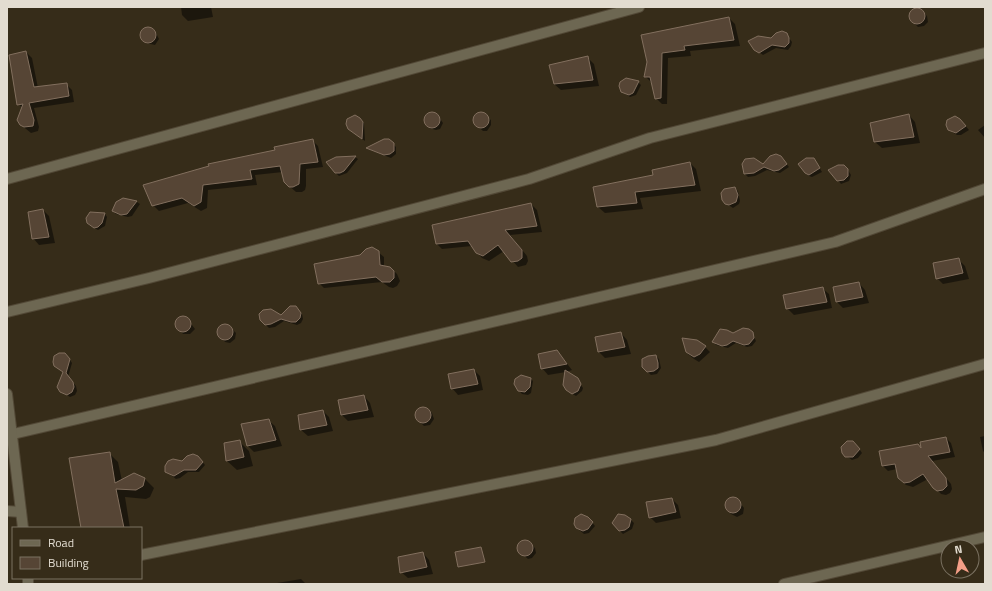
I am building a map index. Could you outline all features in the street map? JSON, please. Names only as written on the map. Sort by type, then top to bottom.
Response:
[{"type":"street","points":[[7,179],[639,7]]},
{"type":"street","points":[[7,312],[149,278],[529,179],[650,138],[985,53]]},
{"type":"street","points":[[13,434],[835,242],[985,189]]},
{"type":"street","points":[[142,555],[716,440],[985,364]]},
{"type":"street","points":[[7,394],[13,434],[23,527]]},
{"type":"street","points":[[7,511],[21,512]]},
{"type":"street","points":[[784,584],[985,537]]},
{"type":"building","points":[[914,8],[920,8],[925,13],[923,22],[920,24],[914,24],[909,19],[909,13]]},
{"type":"building","points":[[729,17],[734,40],[684,46],[685,50],[662,53],[661,98],[655,99],[650,77],[644,77],[647,62],[641,35]]},
{"type":"building","points":[[145,27],[151,27],[156,32],[154,41],[151,43],[145,43],[140,38],[140,32]]},
{"type":"building","points":[[782,31],[787,33],[789,38],[789,43],[785,47],[772,45],[759,53],[754,50],[748,41],[758,36],[771,38],[776,33]]},
{"type":"building","points":[[26,51],[34,87],[67,83],[69,96],[29,103],[34,120],[33,126],[24,127],[20,125],[17,120],[23,104],[17,105],[9,55]]},
{"type":"building","points":[[588,56],[593,80],[554,84],[549,65]]},
{"type":"building","points":[[626,78],[639,81],[633,93],[629,95],[621,92],[619,86],[620,82]]},
{"type":"building","points":[[429,112],[435,112],[440,117],[438,126],[435,128],[429,128],[424,123],[424,117]]},
{"type":"building","points":[[478,112],[484,112],[489,117],[487,126],[484,128],[478,128],[473,123],[473,117]]},
{"type":"building","points":[[909,114],[914,137],[874,142],[870,123]]},
{"type":"building","points":[[355,115],[363,122],[362,139],[348,129],[346,124],[347,119]]},
{"type":"building","points":[[955,116],[966,126],[956,133],[948,130],[946,125],[947,120]]},
{"type":"building","points":[[313,139],[318,162],[300,164],[299,184],[293,187],[289,187],[284,182],[280,166],[250,170],[252,179],[203,185],[201,202],[194,206],[182,198],[152,206],[143,185],[209,166],[208,164],[275,150],[274,147]]},
{"type":"building","points":[[384,139],[389,139],[394,143],[394,151],[390,154],[384,155],[366,148]]},
{"type":"building","points":[[776,154],[781,156],[787,164],[779,170],[774,171],[764,167],[754,173],[744,174],[742,164],[745,159],[754,158],[763,164],[770,156]]},
{"type":"building","points":[[356,156],[344,171],[340,173],[335,173],[326,162],[336,157]]},
{"type":"building","points":[[806,158],[814,158],[820,168],[809,175],[805,173],[798,164]]},
{"type":"building","points":[[690,162],[695,185],[635,192],[637,203],[597,207],[593,187],[653,175],[652,170]]},
{"type":"building","points":[[838,165],[844,165],[848,169],[848,176],[844,180],[837,181],[828,170]]},
{"type":"building","points":[[735,187],[738,195],[736,202],[729,205],[725,204],[722,200],[721,193],[724,189]]},
{"type":"building","points":[[123,198],[137,201],[127,214],[121,215],[112,211],[116,202]]},
{"type":"building","points":[[531,203],[537,226],[505,230],[522,250],[522,258],[518,261],[511,262],[498,245],[483,256],[476,253],[468,241],[436,244],[432,225]]},
{"type":"building","points":[[43,209],[49,237],[32,239],[28,212]]},
{"type":"building","points":[[90,212],[105,213],[102,223],[98,227],[94,228],[87,223],[86,218]]},
{"type":"building","points":[[372,247],[379,251],[380,265],[390,267],[394,271],[394,278],[390,282],[382,282],[376,277],[318,284],[314,264],[360,255],[366,249]]},
{"type":"building","points":[[959,258],[963,273],[936,279],[933,263]]},
{"type":"building","points":[[859,282],[863,297],[836,302],[833,287]]},
{"type":"building","points":[[823,287],[827,302],[786,309],[783,295]]},
{"type":"building","points":[[290,306],[296,306],[301,313],[300,318],[296,322],[281,319],[265,325],[260,320],[259,314],[263,310],[271,309],[281,315]]},
{"type":"building","points":[[180,316],[186,316],[191,321],[189,330],[186,332],[180,332],[175,327],[175,321]]},
{"type":"building","points":[[222,324],[228,324],[233,329],[231,338],[228,340],[222,340],[217,335],[217,329]]},
{"type":"building","points":[[743,328],[749,329],[753,332],[754,338],[749,344],[744,345],[733,341],[722,346],[712,342],[720,329],[733,333]]},
{"type":"building","points":[[621,332],[625,347],[598,352],[595,337]]},
{"type":"building","points":[[682,338],[697,340],[706,346],[700,354],[694,357],[686,352]]},
{"type":"building","points":[[557,350],[567,364],[541,369],[538,354]]},
{"type":"building","points":[[59,353],[65,353],[70,359],[66,373],[73,382],[74,387],[72,392],[67,395],[60,392],[57,387],[63,372],[54,366],[53,362],[54,356]]},
{"type":"building","points":[[656,355],[658,368],[654,371],[647,372],[642,367],[642,359],[648,356]]},
{"type":"building","points":[[474,369],[478,384],[451,389],[448,374]]},
{"type":"building","points":[[565,370],[578,378],[581,384],[578,391],[572,394],[566,390],[563,385]]},
{"type":"building","points":[[521,375],[531,378],[530,387],[525,392],[518,391],[514,384],[515,379]]},
{"type":"building","points":[[364,395],[368,410],[341,415],[338,400]]},
{"type":"building","points":[[420,407],[426,407],[431,412],[429,421],[426,423],[420,423],[415,418],[415,412]]},
{"type":"building","points":[[323,410],[327,425],[300,430],[298,415]]},
{"type":"building","points":[[269,419],[276,440],[247,446],[241,424]]},
{"type":"building","points":[[946,437],[950,452],[928,456],[946,478],[947,486],[943,490],[937,491],[933,488],[923,474],[910,482],[904,483],[898,478],[895,464],[882,466],[879,451],[918,444],[921,448],[920,442]]},
{"type":"building","points":[[240,440],[244,457],[226,461],[224,443]]},
{"type":"building","points":[[847,441],[853,441],[860,449],[853,457],[845,457],[842,453],[841,447]]},
{"type":"building","points":[[110,452],[115,483],[134,473],[145,478],[143,486],[136,490],[116,489],[124,527],[81,527],[69,458]]},
{"type":"building","points":[[193,454],[198,456],[203,462],[196,470],[184,470],[174,476],[165,472],[165,466],[168,461],[173,459],[182,461],[187,456]]},
{"type":"building","points":[[730,497],[736,497],[741,502],[739,511],[736,513],[730,513],[725,508],[725,502]]},
{"type":"building","points":[[672,498],[676,512],[649,518],[646,502]]},
{"type":"building","points":[[581,514],[588,517],[593,522],[588,529],[583,531],[576,528],[574,524],[575,518]]},
{"type":"building","points":[[618,514],[625,515],[631,519],[629,527],[625,530],[619,531],[612,523]]},
{"type":"building","points":[[522,540],[528,540],[533,545],[531,554],[528,556],[522,556],[517,551],[517,545]]},
{"type":"building","points":[[481,547],[485,562],[458,567],[455,552]]},
{"type":"building","points":[[423,552],[427,567],[400,573],[398,557]]}]
